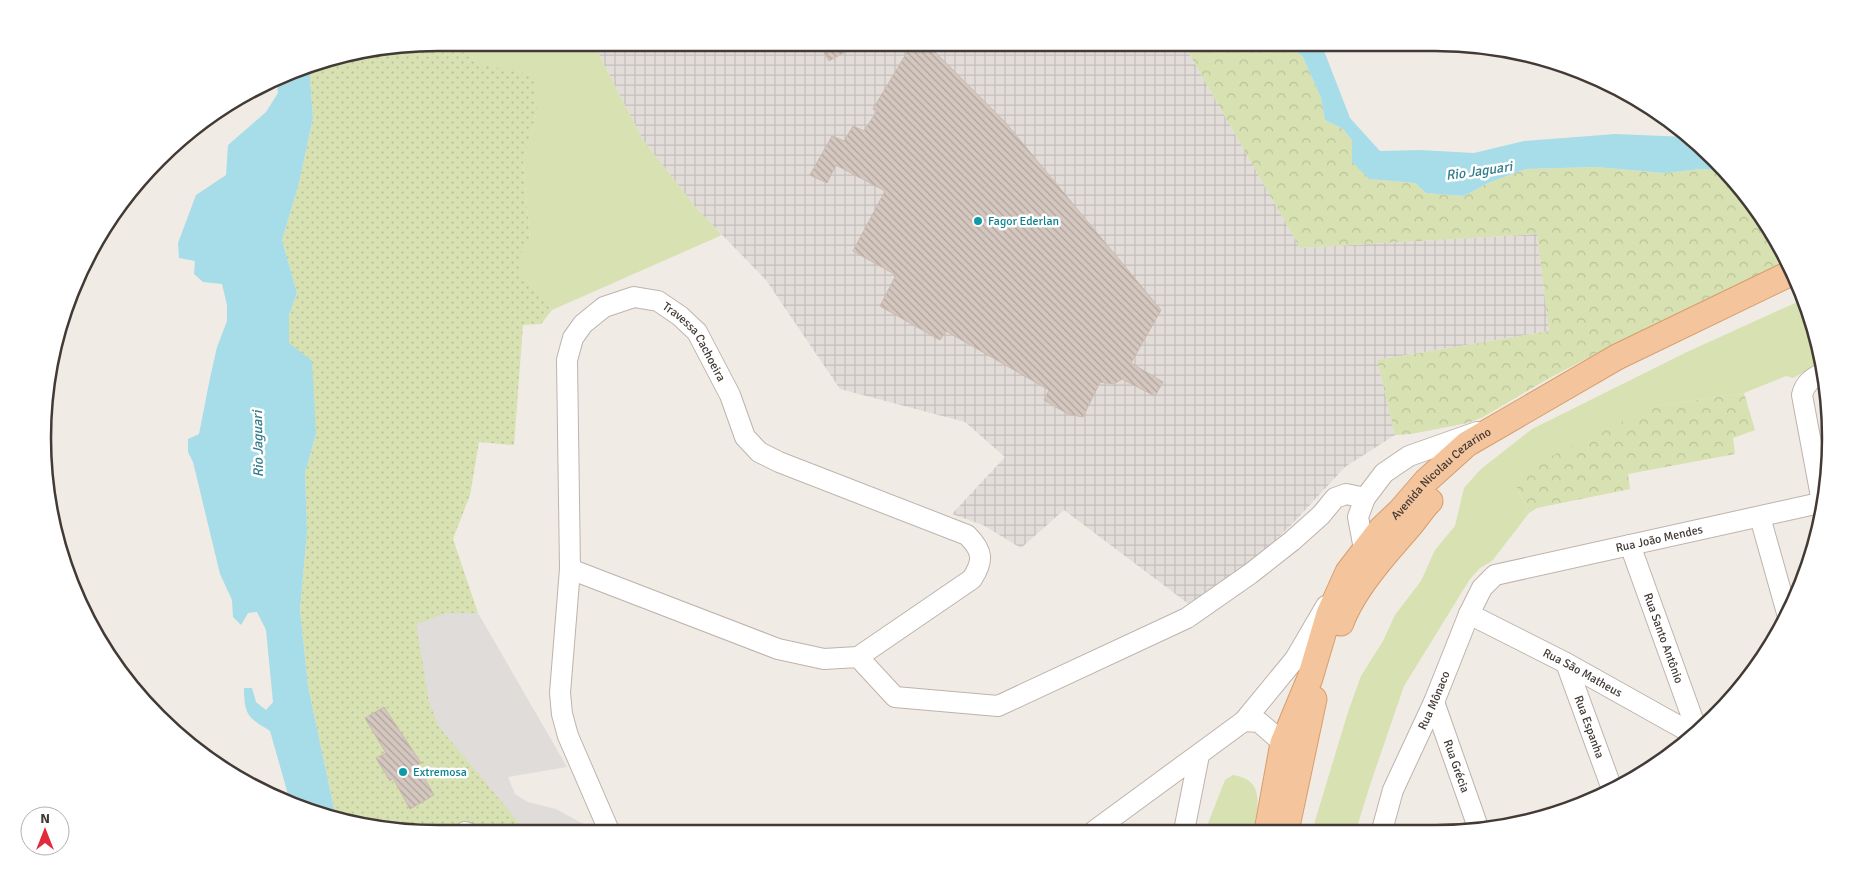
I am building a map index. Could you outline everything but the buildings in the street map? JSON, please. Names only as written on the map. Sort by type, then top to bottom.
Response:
[{"type":"main road","name":"Avenida Nicolau Cezarino","points":[[1268,825],[1283,743],[1310,678],[1329,614],[1348,572],[1381,528],[1400,511],[1426,481],[1467,444],[1617,357],[1786,276]]},
{"type":"main road","name":"Avenida Nicolau Cezarino","points":[[1287,825],[1314,700],[1344,616],[1388,550],[1448,482],[1482,453],[1509,438],[1542,414],[1582,391],[1792,289]]},
{"type":"street","name":"Travessa Cachoeira","points":[[606,825],[577,758],[562,714],[560,693],[570,569],[567,360],[573,338],[583,324],[604,307],[634,297],[658,301],[680,316],[697,332],[730,395],[745,437],[759,452],[779,462],[966,535],[977,545],[981,554],[978,568],[972,579],[858,658]]},
{"type":"street","points":[[1816,376],[1810,379],[1804,386],[1802,395],[1819,481]]},
{"type":"street","points":[[1364,549],[1358,517],[1365,498],[1384,473],[1409,456],[1505,422]]},
{"type":"street","points":[[570,569],[778,648],[824,659],[858,658],[896,697],[998,706],[1187,618],[1250,574],[1292,541],[1322,515],[1336,498],[1346,494],[1365,498]]},
{"type":"street","name":"Rua João Mendes","points":[[1495,575],[1815,504]]},
{"type":"street","points":[[1760,517],[1784,604]]},
{"type":"street","name":"Rua Santo Antônio","points":[[1630,546],[1695,724]]},
{"type":"street","points":[[1102,825],[1244,721],[1295,659],[1314,623],[1348,572]]},
{"type":"street","name":"Rua Mônaco","points":[[1383,825],[1393,790],[1434,702],[1469,614],[1482,588],[1495,575]]},
{"type":"street","name":"Rua São Matheus","points":[[1469,614],[1566,663],[1688,731]]},
{"type":"street","name":"Rua Espanha","points":[[1566,663],[1610,783]]},
{"type":"street","name":"Rua Grécia","points":[[1434,702],[1477,822]]},
{"type":"street","points":[[1244,721],[1259,722],[1283,743]]},
{"type":"street","points":[[1185,825],[1199,755]]},
{"type":"shaded area","points":[[597,51],[1188,51],[1300,248],[1537,234],[1549,331],[1377,360],[1395,435],[1345,467],[1294,522],[1250,565],[1190,605],[1064,510],[1021,548],[983,525],[952,514],[1005,457],[965,422],[840,389],[766,280],[697,209],[643,140]]},
{"type":"shaded area","points":[[446,613],[478,613],[567,767],[508,777],[515,794],[528,802],[556,809],[585,825],[521,825],[439,727],[429,702],[416,624]]},
{"type":"green space","points":[[438,51],[469,51],[475,63],[535,76],[537,111],[523,162],[530,241],[521,254],[521,274],[552,310],[541,324],[523,325],[514,445],[479,442],[470,495],[453,539],[478,613],[446,613],[524,825],[471,825],[465,822],[464,825],[413,824],[334,811],[308,686],[300,610],[307,532],[305,473],[316,434],[289,343],[289,315],[297,293],[282,240],[299,183],[313,118],[311,73],[338,64],[388,55]]},
{"type":"green space","points":[[469,51],[597,51],[643,140],[697,209],[722,235],[552,310],[521,274],[521,254],[530,241],[523,162],[537,111],[475,63]]},
{"type":"green space","points":[[1188,51],[1296,51],[1303,57],[1321,98],[1325,120],[1343,129],[1352,140],[1369,179],[1415,183],[1426,193],[1464,196],[1488,183],[1526,169],[1596,167],[1664,173],[1701,169],[1713,170],[1726,183],[1757,223],[1782,267],[1614,344],[1546,380],[1483,417],[1468,423],[1411,434],[1395,435],[1377,360],[1549,331],[1537,234],[1300,248]]},
{"type":"green space","points":[[1797,302],[1809,338],[1815,367],[1793,378],[1786,376],[1744,393],[1652,407],[1517,488],[1529,513],[1492,561],[1480,568],[1470,579],[1404,686],[1358,825],[1314,825],[1348,712],[1361,676],[1383,641],[1395,615],[1421,581],[1435,550],[1455,526],[1464,488],[1481,469],[1532,429],[1687,352]]},
{"type":"green space","points":[[1744,393],[1755,430],[1733,438],[1735,454],[1628,474],[1630,489],[1537,508],[1529,513],[1517,488],[1527,468],[1652,407]]},
{"type":"green space","points":[[1233,775],[1251,782],[1255,789],[1258,804],[1254,825],[1207,825],[1225,780]]},
{"type":"water","name":"Rio Jaguari","points":[[1296,51],[1324,51],[1350,118],[1380,151],[1420,150],[1474,153],[1524,141],[1615,134],[1677,137],[1713,170],[1701,169],[1664,173],[1596,167],[1526,169],[1488,183],[1464,196],[1426,193],[1415,183],[1369,179],[1352,162],[1352,140],[1343,129],[1325,120],[1321,98],[1303,57]]},
{"type":"water","name":"Rio Jaguari","points":[[311,73],[313,118],[299,183],[282,240],[297,293],[289,315],[289,343],[312,361],[316,434],[305,473],[307,532],[300,610],[308,686],[334,811],[288,794],[270,731],[257,723],[249,715],[245,705],[244,688],[252,688],[256,702],[266,710],[273,702],[266,630],[257,612],[248,613],[241,625],[233,617],[232,600],[220,574],[193,462],[188,452],[188,439],[199,434],[217,347],[227,321],[227,305],[222,284],[203,282],[194,274],[195,261],[179,258],[178,243],[196,195],[226,175],[228,145],[266,112],[278,93],[277,87]]},
{"type":"place","name":"Fagor Ederlan","points":[[978,221]]},
{"type":"place","name":"Extremosa","points":[[403,772]]}]
